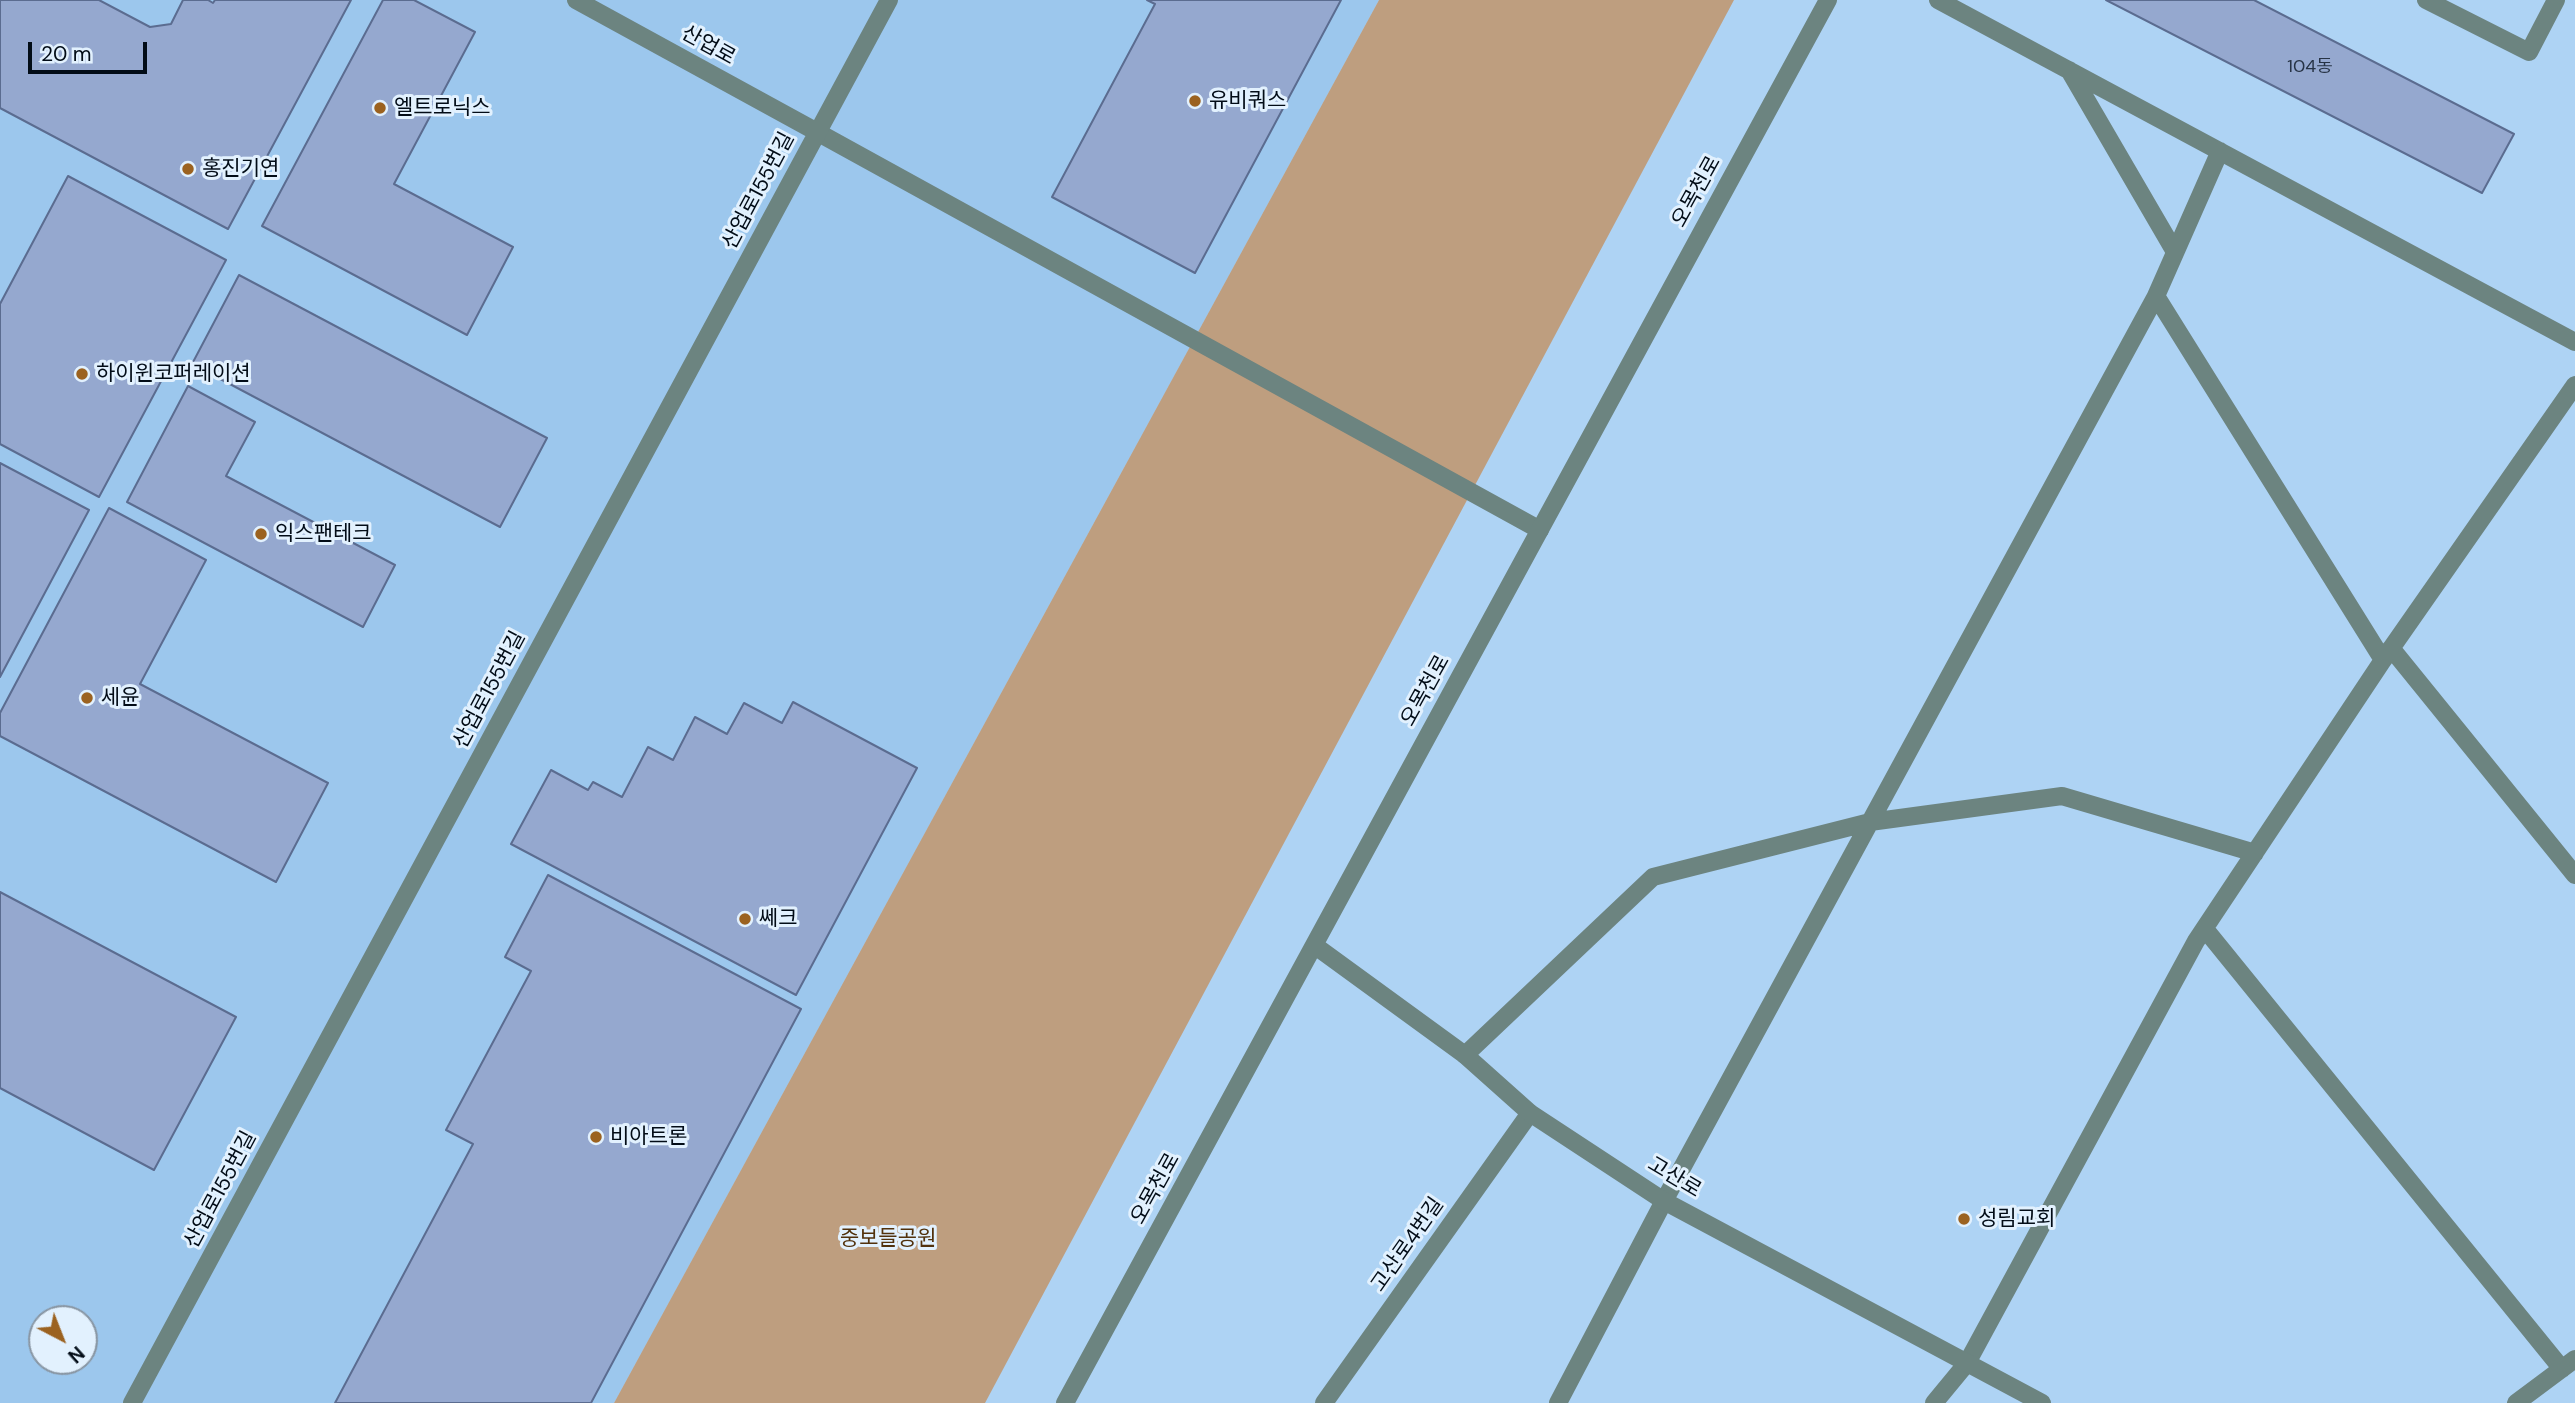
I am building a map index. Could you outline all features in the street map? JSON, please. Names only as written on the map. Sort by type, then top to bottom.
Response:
[{"type":"street","name":"산업로","points":[[576,0],[1540,530]]},
{"type":"street","name":"산업로155번길","points":[[132,1403],[889,0]]},
{"type":"street","name":"오목천로","points":[[1065,1403],[1828,0]]},
{"type":"street","points":[[1938,0],[2575,342]]},
{"type":"street","points":[[2426,0],[2529,52],[2556,0]]},
{"type":"street","points":[[2068,69],[2175,252]]},
{"type":"street","points":[[1558,1403],[1664,1201],[2156,296],[2220,151]]},
{"type":"street","points":[[2156,296],[2387,654],[2575,875]]},
{"type":"street","points":[[1934,1403],[1967,1363],[2196,941],[2387,654],[2575,385]]},
{"type":"street","points":[[1465,1055],[1653,877],[1870,821],[2062,796],[2255,853]]},
{"type":"street","points":[[2205,929],[2568,1364],[2516,1403]]},
{"type":"street","name":"고산로","points":[[1314,945],[1465,1055],[1530,1113],[1664,1201],[2042,1403]]},
{"type":"street","name":"고산로4번길","points":[[1324,1403],[1530,1113]]},
{"type":"shaded area","points":[[0,0],[1379,0],[614,1403],[0,1403]]},
{"type":"green space","name":"중보들공원","points":[[1379,0],[1734,0],[985,1403],[614,1403]]},
{"type":"building","name":"홍진기연","points":[[0,0],[99,0],[150,27],[171,24],[183,0],[208,0],[213,3],[215,0],[351,0],[228,229],[0,108]]},
{"type":"building","name":"엘트로닉스","points":[[383,0],[414,0],[475,32],[394,184],[513,247],[467,335],[262,226]]},
{"type":"building","name":"유비쿼스","points":[[1147,0],[1341,0],[1195,273],[1052,197],[1155,4]]},
{"type":"building","points":[[2106,0],[2254,0],[2514,134],[2482,193]]},
{"type":"building","name":"하이윈코퍼레이션","points":[[68,176],[226,260],[99,497],[0,444],[0,304]]},
{"type":"building","points":[[239,275],[547,438],[500,527],[192,364]]},
{"type":"building","name":"익스팬테크","points":[[188,386],[255,422],[226,476],[395,565],[363,627],[127,502]]},
{"type":"building","points":[[0,463],[89,510],[0,677]]},
{"type":"building","name":"세윤","points":[[109,508],[206,560],[140,684],[328,783],[276,882],[0,736],[0,713]]},
{"type":"building","name":"쎄크","points":[[793,702],[917,768],[796,995],[511,844],[551,770],[588,790],[593,782],[622,797],[648,747],[673,760],[695,717],[727,734],[744,703],[782,723]]},
{"type":"building","name":"비아트론","points":[[548,875],[801,1009],[591,1403],[335,1403],[473,1144],[446,1130],[531,971],[505,957]]},
{"type":"building","points":[[0,892],[236,1017],[154,1170],[0,1088]]},
{"type":"place","name":"유비쿼스","points":[[1195,101]]},
{"type":"place","name":"엘트로닉스","points":[[380,108]]},
{"type":"place","name":"홍진기연","points":[[188,169]]},
{"type":"place","name":"하이윈코퍼레이션","points":[[82,374]]},
{"type":"place","name":"익스팬테크","points":[[261,534]]},
{"type":"place","name":"세윤","points":[[87,698]]},
{"type":"place","name":"쎄크","points":[[745,919]]},
{"type":"place","name":"비아트론","points":[[596,1137]]},
{"type":"place","name":"성림교회","points":[[1964,1219]]}]
